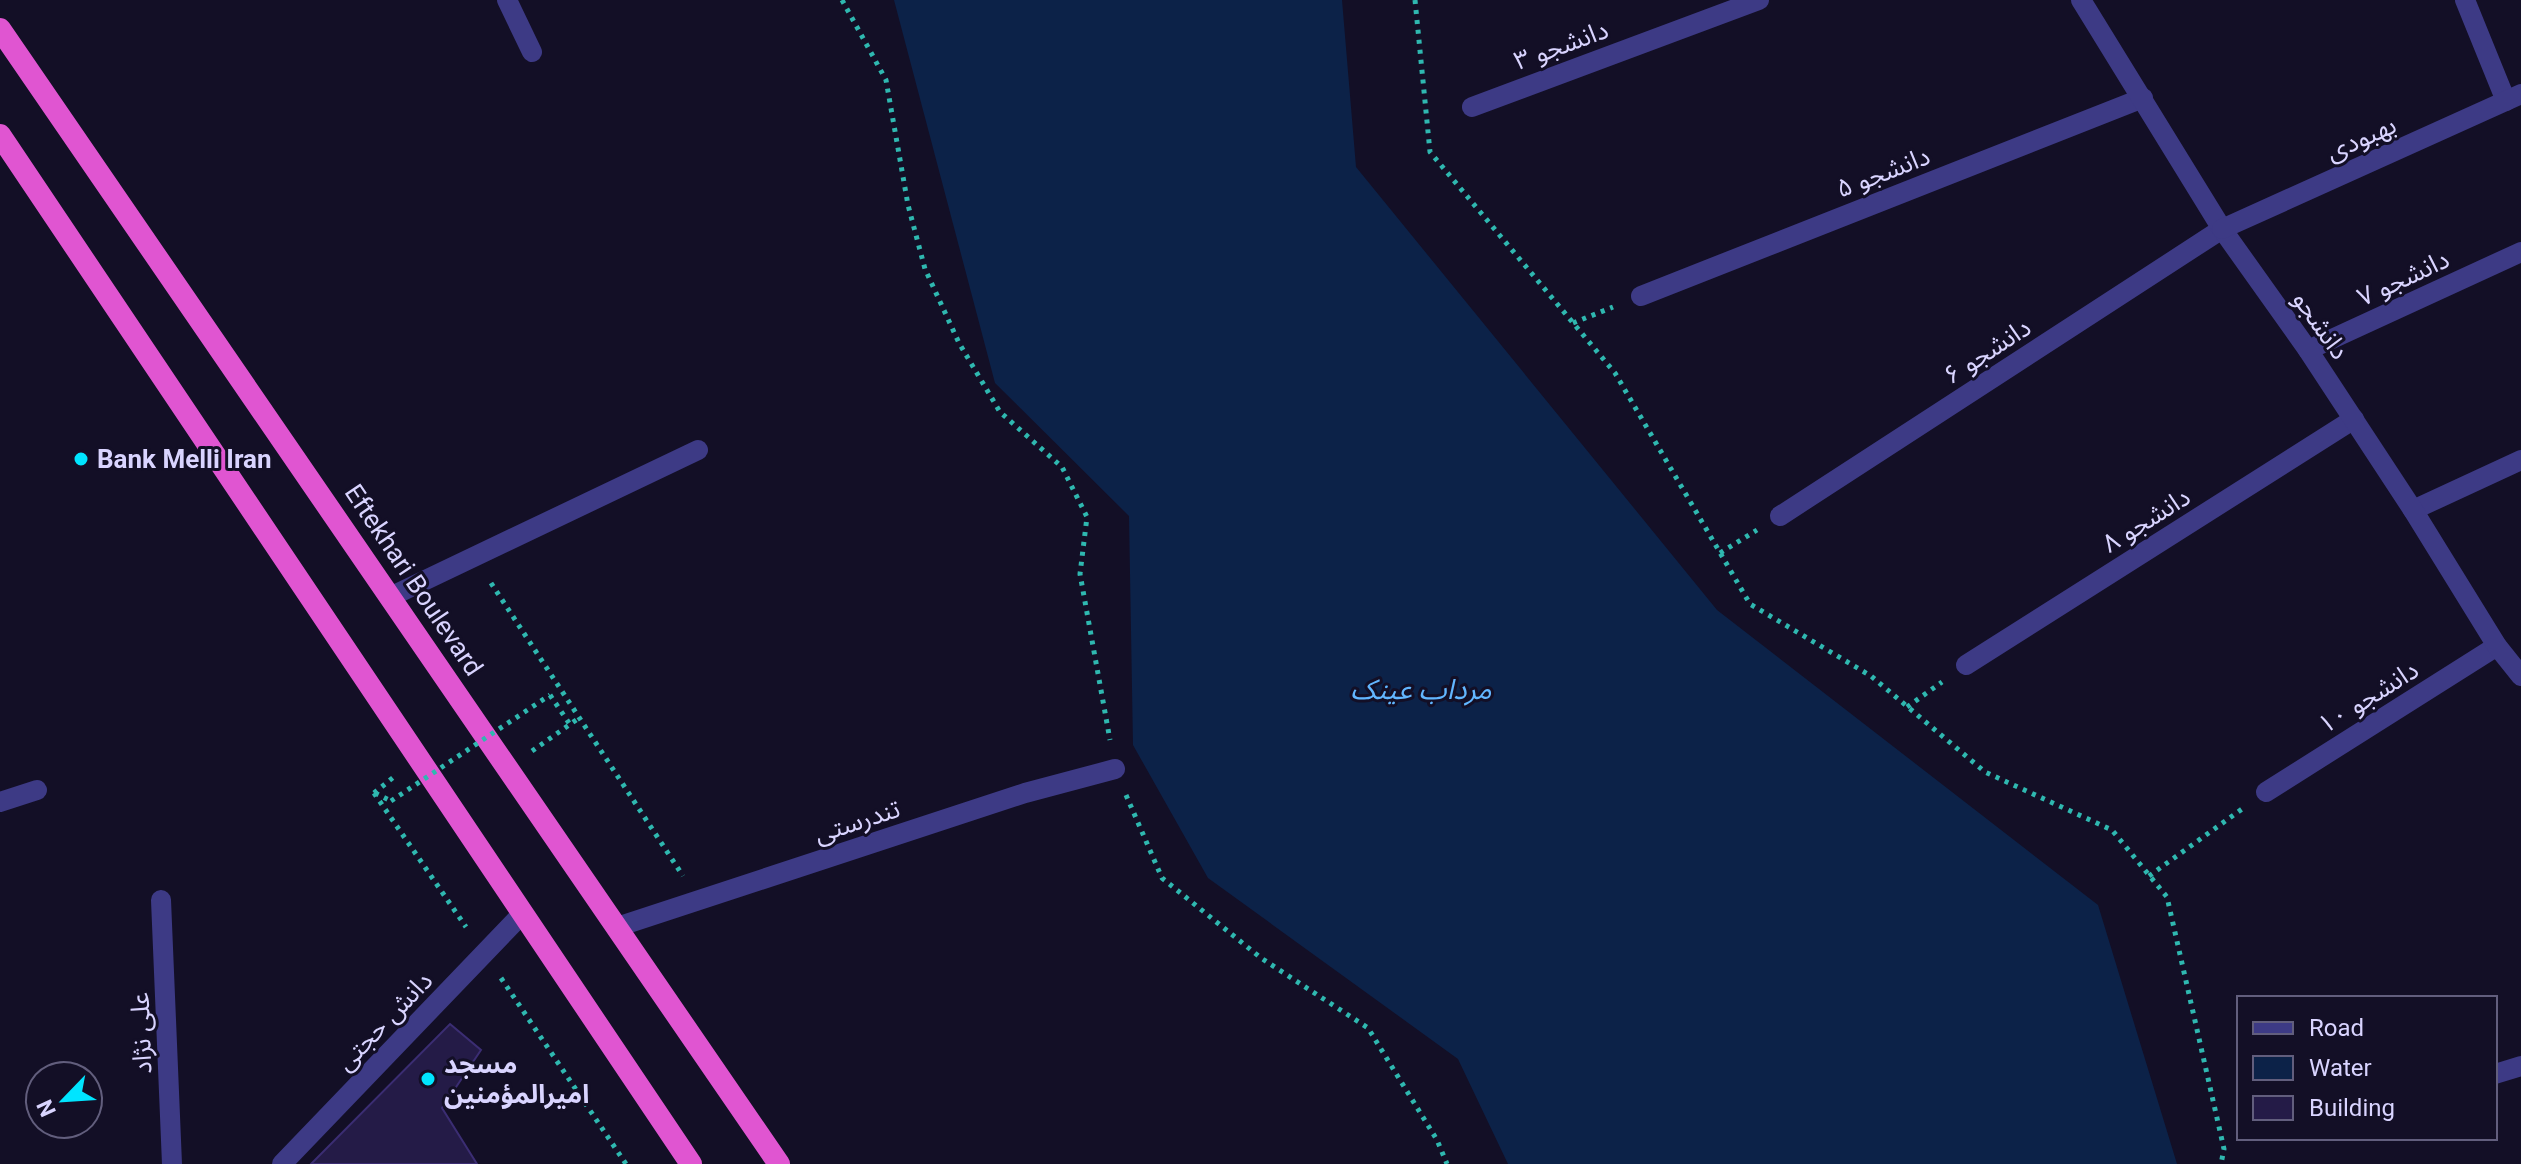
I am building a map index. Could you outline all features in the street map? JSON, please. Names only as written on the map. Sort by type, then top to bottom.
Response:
[{"type":"highway","name":"Eftekhari Boulevard","points":[[0,29],[779,1164]]},
{"type":"highway","points":[[0,135],[314,608],[691,1164]]},
{"type":"street","points":[[507,0],[532,52]]},
{"type":"street","name":"دانشجو ۳","points":[[1472,107],[1759,0]]},
{"type":"street","name":"دانشجو","points":[[2081,0],[2222,229],[2308,350],[2497,646],[2521,676]]},
{"type":"street","points":[[2465,0],[2514,98]]},
{"type":"street","name":"دانشجو ۵","points":[[1641,296],[2143,98]]},
{"type":"street","name":"بهبودی","points":[[2222,229],[2514,98]]},
{"type":"street","name":"دانشجو ۶","points":[[1780,516],[2222,229]]},
{"type":"street","name":"دانشجو ۷","points":[[2308,350],[2521,252]]},
{"type":"street","name":"دانشجو ۸","points":[[1966,665],[2354,419]]},
{"type":"street","points":[[392,596],[698,450]]},
{"type":"street","points":[[2413,510],[2521,460]]},
{"type":"street","name":"دانشجو ۱۰","points":[[2266,792],[2497,646]]},
{"type":"street","name":"تندرستی","points":[[617,927],[1025,793],[1115,769]]},
{"type":"street","points":[[0,802],[37,790]]},
{"type":"street","name":"علی نژاد","points":[[161,900],[172,1164]]},
{"type":"street","name":"دانش حجتی","points":[[282,1164],[523,913]]},
{"type":"street","points":[[2497,1073],[2521,1066]]},
{"type":"path","points":[[842,0],[886,80],[908,205],[925,269],[959,343],[1000,412],[1062,467],[1087,517],[1080,574],[1115,769],[1162,878],[1261,958],[1368,1028],[1437,1140],[1447,1164]]},
{"type":"path","points":[[1415,0],[1430,152],[1615,373],[1750,604],[1871,676],[1985,772],[2112,830],[2167,897],[2224,1149],[2221,1164]]},
{"type":"path","points":[[1573,323],[1641,296]]},
{"type":"path","points":[[1720,553],[1780,516]]},
{"type":"path","points":[[474,557],[699,900]]},
{"type":"path","points":[[1907,707],[1966,665]]},
{"type":"path","points":[[569,723],[550,695],[391,801],[374,793],[626,1164]]},
{"type":"path","points":[[509,769],[579,718]]},
{"type":"path","points":[[2149,876],[2266,792]]},
{"type":"water","name":"مرداب عینک","points":[[894,0],[1342,0],[1356,167],[1717,610],[2098,905],[2177,1164],[1508,1164],[1458,1059],[1208,878],[1133,745],[1129,516],[995,383]]},
{"type":"building","name":"مسجد امیرالمؤمنین","points":[[450,1024],[481,1050],[442,1108],[477,1164],[311,1164]]},
{"type":"place","name":"Bank Melli Iran","points":[[81,459]]},
{"type":"place","name":"مسجد امیرالمؤمنین","points":[[428,1079]]}]
